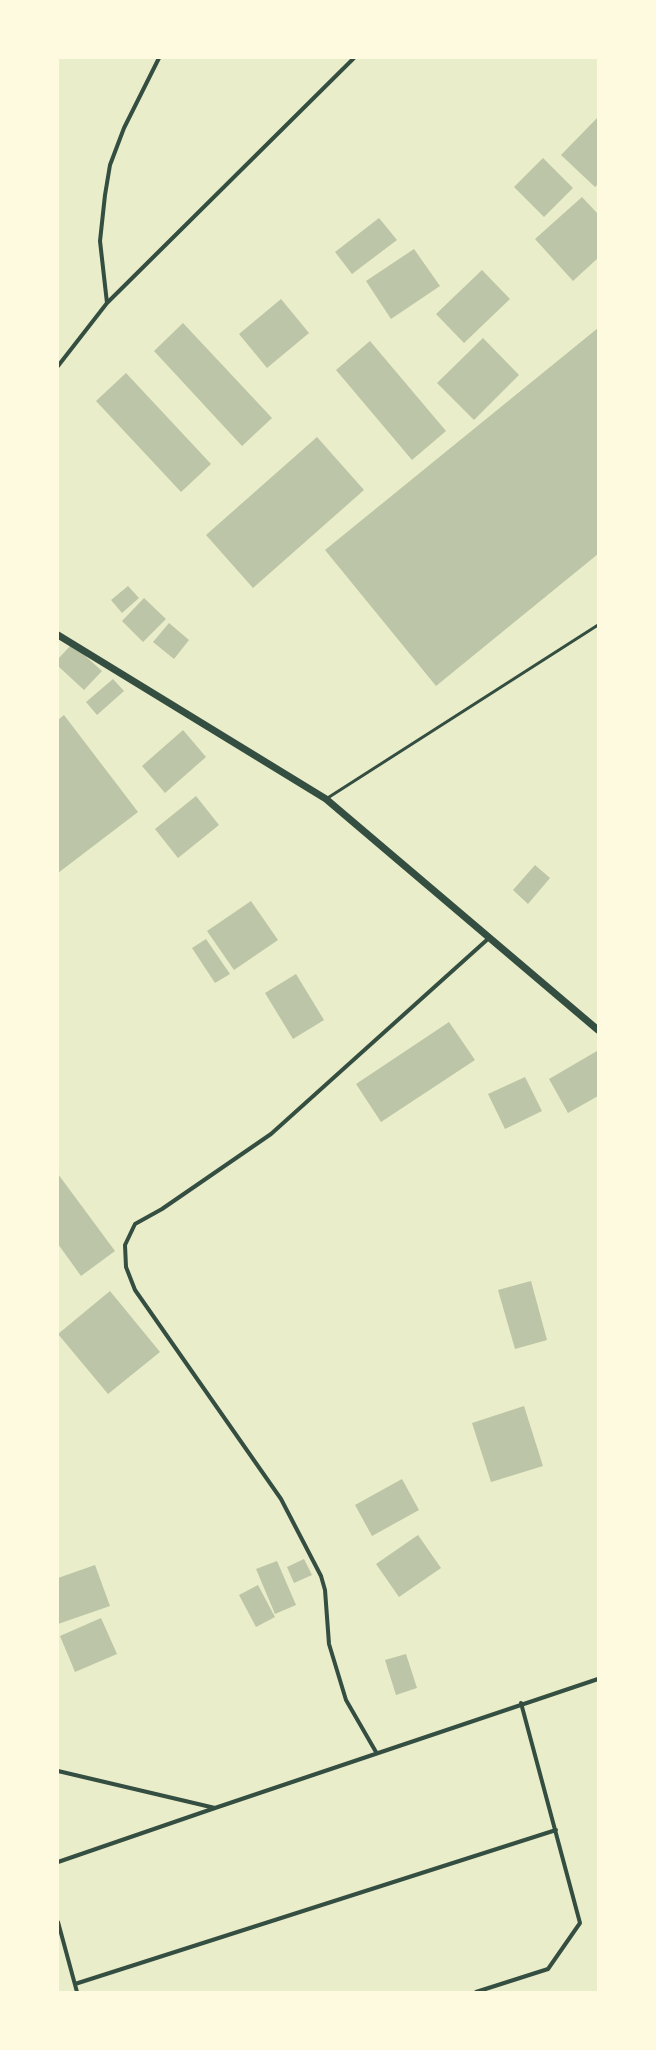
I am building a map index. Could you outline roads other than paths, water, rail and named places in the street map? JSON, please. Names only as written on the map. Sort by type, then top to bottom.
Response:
[{"type":"street","points":[[107,303],[100,241],[110,165],[124,128],[159,58]]},
{"type":"street","points":[[58,366],[107,303],[354,58]]},
{"type":"street","points":[[58,635],[326,799],[598,1030]]},
{"type":"street","points":[[376,1752],[346,1700],[329,1644],[325,1590],[321,1576],[281,1499],[135,1290],[126,1267],[126,1245],[135,1224],[162,1210],[271,1134],[489,938]]},
{"type":"street","points":[[58,1862],[376,1752],[521,1703],[598,1679]]},
{"type":"street","points":[[476,1992],[548,1969],[580,1923],[521,1703]]},
{"type":"street","points":[[58,1771],[215,1808]]},
{"type":"street","points":[[75,1984],[556,1830]]},
{"type":"street","points":[[58,1922],[77,1992]]},
{"type":"lane","points":[[326,799],[598,625]]}]
